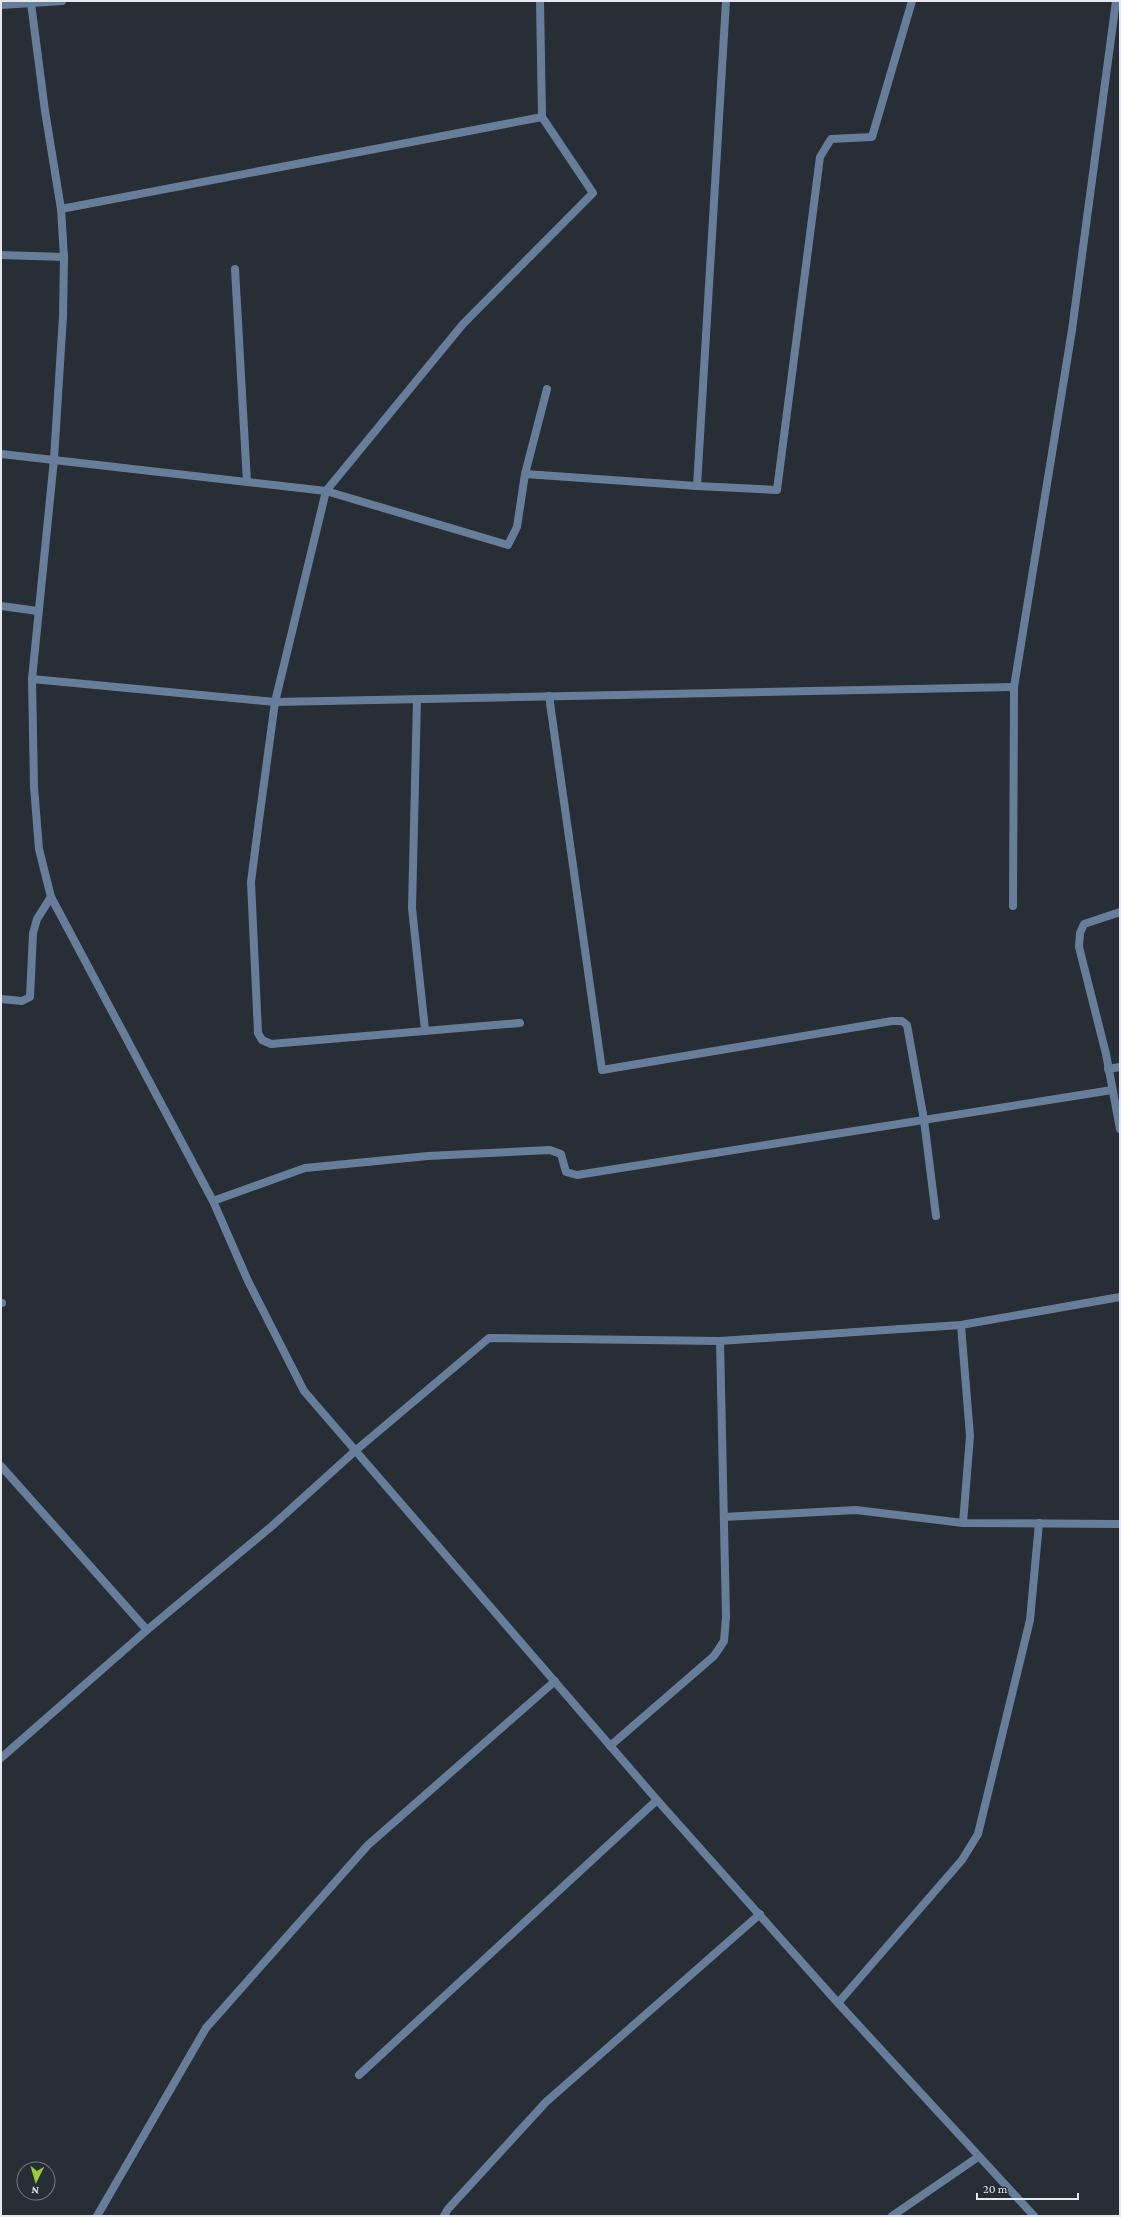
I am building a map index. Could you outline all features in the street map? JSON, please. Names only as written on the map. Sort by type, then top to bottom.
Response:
[{"type":"street","points":[[1,5],[62,1]]},
{"type":"street","points":[[520,1023],[271,1044],[262,1040],[258,1033],[251,882],[275,702],[326,491],[463,324],[593,193],[542,117],[540,1]]},
{"type":"street","points":[[696,486],[726,1]]},
{"type":"street","points":[[525,474],[777,490],[820,157],[831,139],[872,137],[912,1]]},
{"type":"street","points":[[1013,906],[1014,687],[1072,330],[1116,1]]},
{"type":"street","points":[[31,3],[45,111],[61,210],[64,257],[63,316],[54,459],[32,679],[34,787],[39,849],[51,897],[213,1201],[248,1282],[304,1391],[657,1800],[978,2157],[1034,2216]]},
{"type":"street","points":[[61,210],[542,117]]},
{"type":"street","points":[[1,255],[64,257]]},
{"type":"street","points":[[235,269],[247,482]]},
{"type":"street","points":[[1,454],[326,491],[508,546],[517,526],[525,474],[547,389]]},
{"type":"street","points":[[1,606],[38,611]]},
{"type":"street","points":[[32,679],[275,702],[1014,687]]},
{"type":"street","points":[[549,696],[602,1070],[892,1020],[902,1021],[907,1025],[924,1120],[936,1216]]},
{"type":"street","points":[[417,700],[412,908],[424,1030]]},
{"type":"street","points":[[1,999],[22,1001],[30,997],[33,933],[37,919],[51,897]]},
{"type":"street","points":[[1120,912],[1084,924],[1080,933],[1080,947],[1120,1129]]},
{"type":"street","points":[[1108,1069],[1120,1067]]},
{"type":"street","points":[[213,1201],[305,1168],[428,1156],[550,1150],[561,1154],[566,1172],[577,1175],[1112,1090]]},
{"type":"street","points":[[1,1758],[147,1630],[272,1526],[355,1451],[489,1338],[720,1341],[961,1325],[1120,1297]]},
{"type":"street","points":[[961,1325],[970,1436],[963,1523]]},
{"type":"street","points":[[610,1746],[714,1656],[724,1641],[726,1617],[720,1341]]},
{"type":"street","points":[[1,1466],[147,1630]]},
{"type":"street","points":[[724,1517],[856,1510],[963,1523],[1120,1524]]},
{"type":"street","points":[[838,2002],[962,1860],[978,1834],[1030,1620],[1039,1523]]},
{"type":"street","points":[[97,2216],[206,2028],[368,1845],[555,1682]]},
{"type":"street","points":[[359,2075],[657,1800]]},
{"type":"street","points":[[444,2216],[546,2102],[760,1914]]},
{"type":"street","points":[[892,2216],[978,2157]]}]
